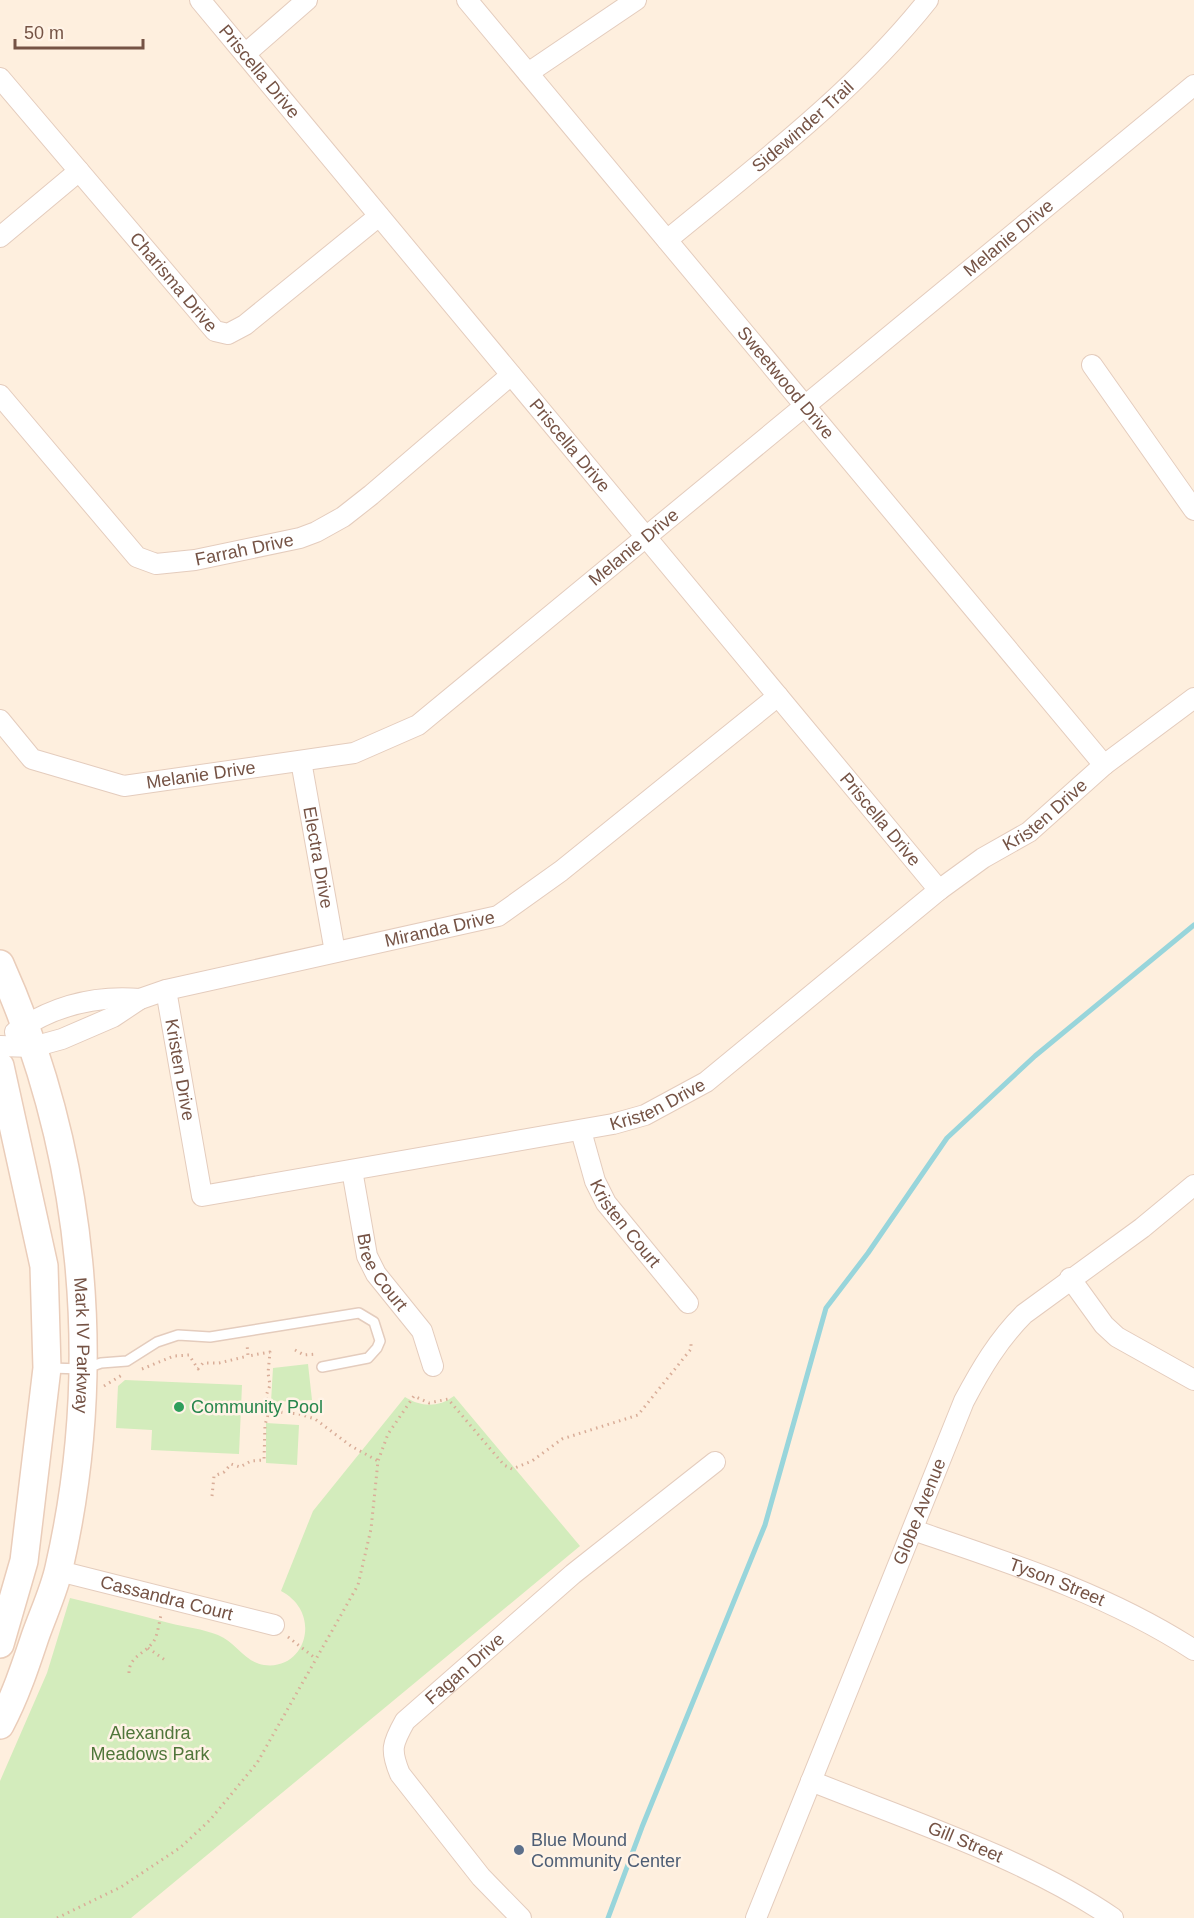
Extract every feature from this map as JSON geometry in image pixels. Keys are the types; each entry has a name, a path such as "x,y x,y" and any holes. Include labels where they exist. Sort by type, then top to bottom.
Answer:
{"main road":[{"name":"Mark IV Parkway","path":"0,964 29,1036 63,1160 82,1277 92,1375 78,1470 59,1571 4,1708"},
{"name":"Mark IV Parkway","path":"0,1066 44,1266 47,1368 24,1562 0,1644"}],"street":[{"name":"Priscella Drive","path":"200,0 939,890"},
{"path":"245,54 307,0"},
{"name":"Sweetwood Drive","path":"467,0 1104,765"},
{"path":"528,74 636,0"},
{"name":"Sidewinder Trail","path":"667,240 838,94 887,48 928,0"},
{"name":"Charisma Drive","path":"0,78 215,331 228,334 245,325 379,216"},
{"name":"Melanie Drive","path":"0,720 32,759 124,786 354,753 418,725 1193,87"},
{"path":"0,237 79,171"},
{"path":"1092,365 1194,510"},
{"name":"Farrah Drive","path":"0,395 137,557 156,564 252,549 316,532 343,517 371,495 511,375"},
{"name":"Miranda Drive","path":"0,1044 29,1036 62,1039 113,1017 140,999 166,990 498,916 561,871 778,696"},
{"name":"Kristen Drive","path":"166,990 202,1196 581,1131 645,1115 706,1082 939,890 983,858 1029,832 1104,765 1194,698"},
{"name":"Electra Drive","path":"302,761 335,952"},
{"name":"Miranda Drive","path":"29,1036 34,1019 86,1000 112,996 140,999"},
{"name":"Kristen Court","path":"581,1131 595,1181 606,1203 688,1303"},
{"name":"Bree Court","path":"352,1170 367,1256 376,1274 422,1331 433,1366"},
{"name":"Globe Avenue","path":"756,1918 964,1401 984,1364 1016,1322 1070,1278 1142,1228 1194,1185"},
{"path":"1070,1278 1104,1325 1117,1338 1194,1380"},
{"name":"Fagan Drive","path":"520,1918 481,1876 400,1774 392,1756 394,1739 405,1721 564,1581 715,1462"},
{"name":"Tyson Street","path":"914,1530 1058,1579 1162,1629 1194,1650"},
{"name":"Cassandra Court","path":"59,1571 274,1625"},
{"name":"Gill Street","path":"811,1781 962,1841 1039,1877 1113,1918"}],"lane":[{"path":"47,1368 92,1375 101,1364 127,1361 157,1342 178,1335 210,1337 358,1313 374,1322 380,1341 374,1354 368,1358 322,1367"}],"path":[{"path":"245,1331 248,1356"},
{"path":"57,1918 152,1868 181,1847 210,1820 257,1763 358,1585 371,1529 378,1461 388,1434 414,1396 429,1403 448,1399 504,1465 512,1469 532,1461 562,1439 638,1415 691,1349 691,1342"},
{"path":"295,1350 304,1355 317,1354"},
{"path":"141,1369 174,1356 189,1355 198,1369 203,1363 219,1363 270,1352 268,1373 270,1385 266,1396 269,1411 264,1460 251,1461 240,1467 231,1464 224,1472 214,1476 212,1496"},
{"path":"92,1375 100,1388 130,1372"},
{"path":"269,1411 299,1414 315,1419 351,1446 378,1461"},
{"path":"129,1673 129,1666 135,1657 148,1648 155,1638 161,1613"},
{"path":"274,1625 315,1658"},
{"path":"148,1648 165,1660"}],"green space":[{"path":"308,1364 312,1400 271,1402 273,1368"},
{"name":"Community Pool","path":"125,1380 242,1385 239,1454 151,1450 152,1430 116,1428 118,1386"},
{"name":"Alexandra Meadows Park","path":"454,1396 580,1546 131,1918 0,1918 0,1781 47,1673 70,1598 212,1633 230,1642 251,1660 264,1665 279,1664 290,1659 299,1650 304,1638 305,1626 302,1613 294,1601 281,1591 313,1511 405,1397 417,1403 430,1405 442,1403"},
{"path":"266,1423 299,1425 297,1465 266,1463"}],"waterway":[{"path":"608,1918 642,1827 765,1525 826,1308 868,1253 947,1138 1035,1056 1194,925"}],"place":[{"name":"Community Pool","path":"179,1407"},
{"name":"Blue Mound Community Center","path":"519,1850"}]}
